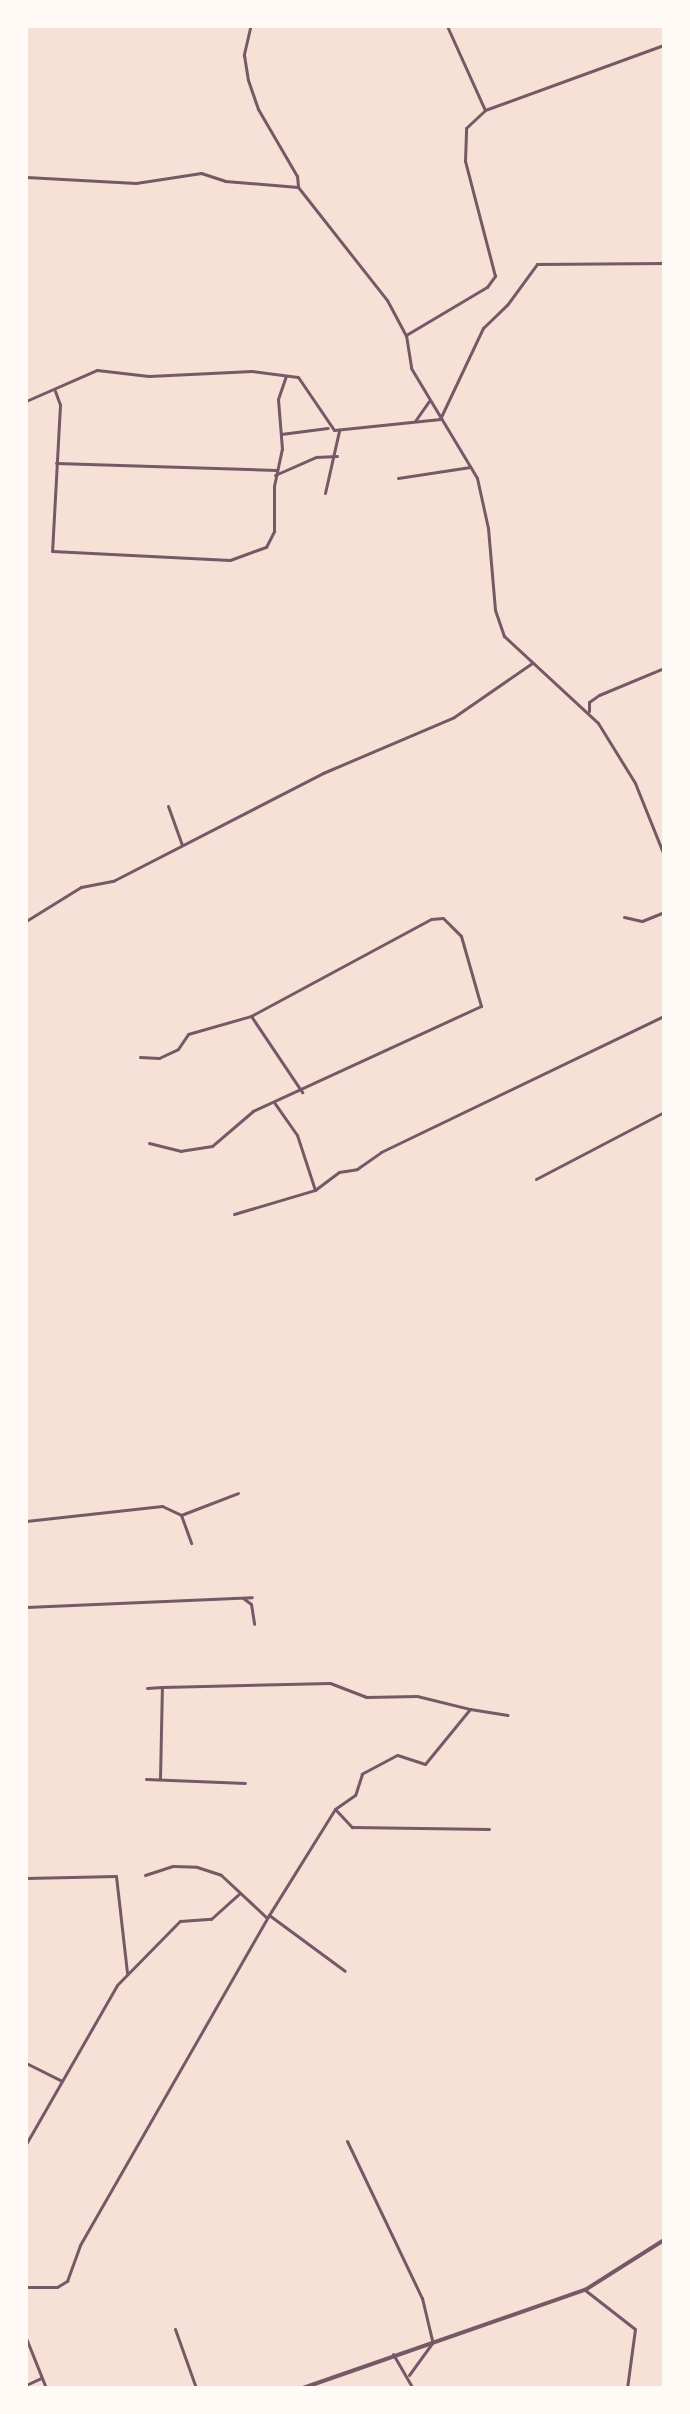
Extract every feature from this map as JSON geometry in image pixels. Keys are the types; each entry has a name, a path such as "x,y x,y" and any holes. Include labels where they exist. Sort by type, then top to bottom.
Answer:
{"street":[{"path":"447,26 485,110"},
{"path":"250,28 244,55 248,80 258,109 297,176 298,187 376,282 406,335 411,368 472,467 485,508 495,610 510,644 589,711 626,766 664,855"},
{"path":"406,335 487,287 495,276 465,161 466,128 485,110 664,45"},
{"path":"26,177 136,183 201,173 225,181 298,187"},
{"path":"440,419 483,328 507,305 537,264 664,263"},
{"path":"26,401 55,391 97,370 149,376 252,371 301,379 330,427"},
{"path":"55,391 60,405 51,546 55,553 230,560 261,550 274,531 281,434 278,399 286,376"},
{"path":"415,421 429,400"},
{"path":"281,434 330,427 339,431 440,419"},
{"path":"325,493 337,456 339,431"},
{"path":"56,463 276,472 316,457 337,456"},
{"path":"398,478 472,467"},
{"path":"26,921 81,887 113,881 323,773 454,717 532,663"},
{"path":"589,711 589,702 599,695 664,668"},
{"path":"168,806 182,845"},
{"path":"624,917 642,921 664,912"},
{"path":"140,1057 159,1058 178,1049 188,1034 251,1016 431,919 443,918 461,936 481,1006 302,1092 253,1111 212,1146 181,1151 149,1143"},
{"path":"251,1016 302,1092"},
{"path":"234,1214 315,1190 339,1172 357,1169 394,1145 664,1016"},
{"path":"275,1103 297,1135 315,1190"},
{"path":"536,1179 664,1112"},
{"path":"181,1515 238,1493"},
{"path":"26,1521 162,1506 181,1515 191,1543"},
{"path":"26,1607 252,1597"},
{"path":"243,1598 251,1604 254,1624"},
{"path":"26,1680 26,1732"},
{"path":"147,1688 330,1683 366,1697 417,1696 508,1715"},
{"path":"160,1779 162,1687"},
{"path":"26,2287 57,2287 67,2281 80,2245 268,1916 335,1809 355,1795 362,1774 397,1755 425,1764 470,1709"},
{"path":"146,1779 245,1783"},
{"path":"335,1809 352,1827 489,1829"},
{"path":"145,1875 173,1866 197,1867 221,1875 239,1894 345,1971"},
{"path":"26,1878 116,1876 128,1975"},
{"path":"26,2144 62,2081 84,2034 128,1975 180,1921 211,1919 239,1894"},
{"path":"26,2063 62,2081"},
{"path":"347,2141 422,2298 433,2340 409,2375"},
{"path":"303,2388 433,2340 468,2334 585,2290 664,2240"},
{"path":"585,2290 635,2329 627,2388"},
{"path":"175,2329 196,2388"},
{"path":"26,2338 46,2388"},
{"path":"393,2354 409,2375 413,2388"},
{"path":"26,2385 42,2378"}]}
